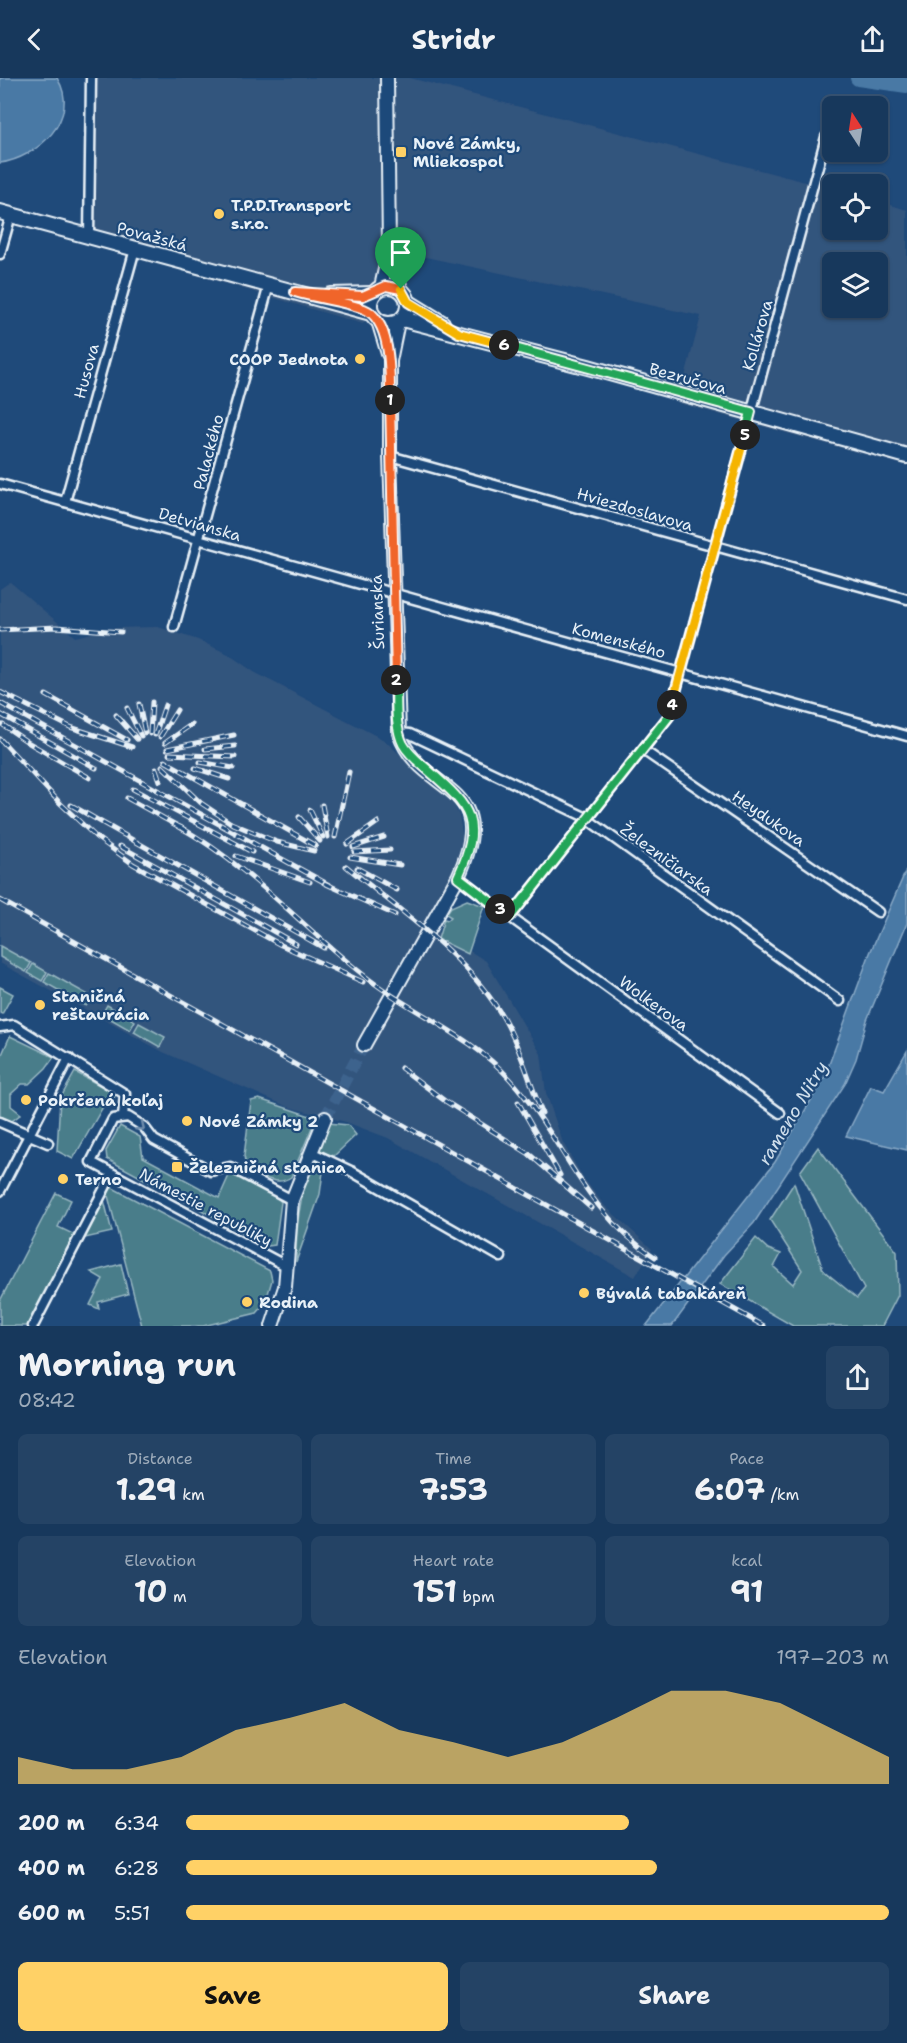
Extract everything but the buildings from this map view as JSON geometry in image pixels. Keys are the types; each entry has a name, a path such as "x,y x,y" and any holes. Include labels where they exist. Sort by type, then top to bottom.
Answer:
{"main road":[{"name":"Považská","path":"5,214 135,249 172,253 375,317"},
{"path":"375,317 370,303 377,290 391,286 401,289 408,302 407,311 400,321"},
{"name":"Považská","path":"295,292 352,296 377,290"},
{"name":"Bezručova","path":"408,302 459,333"},
{"name":"Bezručova","path":"375,317 388,324 400,321 459,333 907,456"}],"street":[{"path":"89,236 91,78"},
{"path":"387,78 390,247 401,289"},
{"name":"Kollárova","path":"510,917 669,716 822,152"},
{"path":"0,255 5,214"},
{"path":"377,290 390,247"},
{"name":"Husova","path":"65,502 135,249"},
{"name":"Palackého","path":"174,627 269,285"},
{"name":"Šurianska","path":"375,317 390,361"},
{"name":"Šurianska","path":"364,1045 458,877 471,842 471,828 466,810 455,794 410,754 399,733 393,593 390,361 400,321"},
{"name":"Hviezdoslavova","path":"390,456 907,599"},
{"name":"Detvianska","path":"0,484 393,593"},
{"name":"Komenského","path":"393,593 907,736"},
{"name":"Železničiarska","path":"399,733 410,734 588,820 840,1001"},
{"name":"Heydukova","path":"643,750 878,912"},
{"path":"458,877 510,917"},
{"name":"Wolkerova","path":"510,917 780,1113"},
{"path":"0,1027 14,1025 126,1094 123,1117 144,1127 154,1140 211,1171 230,1167 292,1200"},
{"path":"0,1191 69,1058"},
{"name":"Námestie republiky","path":"123,1117 113,1119 91,1161 286,1266"},
{"path":"272,1326 285,1287 292,1200 325,1118"},
{"path":"0,1122 48,1143"},
{"path":"311,1152 353,1170 501,1257"},
{"path":"33,1326 112,1174"}],"shaded area":[{"path":"0,78 57,78 63,93 64,107 60,121 52,134 41,144 14,160 0,163"},
{"path":"97,78 410,78 822,186 822,240 888,240 888,204 907,210 907,466 678,403 701,316 402,252 363,324 101,247 93,232"},
{"path":"10,582 75,637 113,628 158,627 198,640 228,654 254,672 384,740 453,803 459,815 464,843 454,873 427,925 486,961 541,1054 546,1093 563,1143 584,1179 605,1206 652,1249 635,1277 388,1138 346,1122 288,1107 163,1052 0,963 0,589"},
{"path":"907,868 907,923 867,1020 856,1059 845,1084 754,1223 724,1255 672,1326 646,1326 775,1162 824,1078 870,953"},
{"path":"907,1051 907,1150 846,1136 871,1086 884,1091"}],"green space":[{"path":"467,900 484,906 468,954 438,939 444,919 448,920 451,917 446,914 451,907"},
{"path":"0,946 31,963 26,972 0,957"},
{"path":"33,964 47,972 42,981 28,973"},
{"path":"49,973 92,997 86,1006 44,982"},
{"path":"0,987 13,994 2,1014 0,1013"},
{"path":"107,1005 135,1021 130,1030 102,1014"},
{"path":"139,1023 165,1037 160,1047 134,1032"},
{"path":"10,1036 54,1057 29,1084 22,1084 11,1094 11,1106 21,1114 8,1124 0,1120 0,1059"},
{"path":"75,1072 116,1094 109,1107 104,1105 73,1159 57,1151 60,1099"},
{"path":"259,1099 316,1118 291,1177 285,1180 268,1179 246,1166 244,1156 251,1101"},
{"path":"328,1123 348,1125 356,1135 334,1156 322,1152 318,1146"},
{"path":"120,1126 140,1137 143,1157 219,1198 231,1171 274,1193 281,1202 275,1245 268,1246 107,1159 106,1151"},
{"path":"818,1147 897,1252 898,1295 882,1326 793,1326 720,1284 756,1238 768,1249 781,1254 774,1267 793,1284 802,1270 770,1220 794,1183 823,1270 857,1298 864,1289 800,1172"},
{"path":"316,1161 324,1164 320,1194 296,1262 301,1200 312,1164"},
{"path":"109,1186 270,1271 272,1280 265,1304 257,1313 203,1326 142,1326 107,1192"},
{"path":"56,1193 71,1200 58,1227 75,1235 29,1326 0,1326 0,1301"},
{"path":"104,1200 112,1232 81,1239 102,1201"},
{"path":"121,1264 128,1294 98,1302 99,1309 90,1305 103,1279 91,1272"}],"waterway":[{"name":"rameno Nitry","path":"858,78 907,85"}],"tunnel":[{"path":"325,1118 364,1045"}],"railway":[{"path":"0,630 56,627 121,632"},
{"path":"0,692 70,727 132,747"},
{"path":"46,695 127,740"},
{"path":"150,734 152,702"},
{"path":"0,703 331,886"},
{"path":"139,704 145,733"},
{"path":"155,735 165,705"},
{"path":"127,708 141,736"},
{"path":"160,737 177,710"},
{"path":"0,714 96,768"},
{"path":"116,715 137,739"},
{"path":"165,743 192,724"},
{"path":"3,725 29,743 90,778"},
{"path":"167,749 234,735"},
{"path":"0,739 61,804 96,837 133,864 281,945 363,982"},
{"path":"205,749 235,746"},
{"path":"169,754 235,757"},
{"path":"165,761 316,846"},
{"path":"200,762 233,768"},
{"path":"162,766 201,803 231,823"},
{"path":"195,768 229,779"},
{"path":"156,769 160,781"},
{"path":"335,837 349,772"},
{"path":"133,789 252,852"},
{"path":"127,798 185,830"},
{"path":"71,805 324,948"},
{"path":"322,805 328,837"},
{"path":"310,810 323,837"},
{"path":"299,817 320,841"},
{"path":"347,844 378,822"},
{"path":"231,823 277,842 314,851"},
{"path":"180,827 232,862 370,980 478,1050 494,1064 529,1102 575,1173 609,1218 630,1239 655,1257"},
{"path":"353,847 384,837"},
{"path":"120,846 296,944"},
{"path":"354,852 390,850"},
{"path":"236,856 310,882"},
{"path":"350,857 400,865"},
{"path":"346,866 453,955 489,996 515,1042 542,1113"},
{"path":"357,868 397,890"},
{"path":"324,883 395,915"},
{"path":"0,900 764,1326"},
{"path":"401,1068 445,1101 529,1154 591,1208"},
{"path":"518,1102 560,1175"}],"place":[{"name":"Nové Zámky, Mliekospol","path":"401,152"},
{"name":"T.P.D.Transport s.r.o.","path":"219,214"},
{"name":"COOP Jednota","path":"360,359"},
{"name":"Staničná reštaurácia","path":"40,1005"},
{"name":"Pokrčená koľaj","path":"26,1100"},
{"name":"Nové Zámky 2","path":"187,1121"},
{"name":"Železničná stanica","path":"177,1167"},
{"name":"Terno","path":"63,1179"},
{"name":"Bývalá tabakáreň","path":"584,1293"},
{"name":"Rodina","path":"247,1302"}],"route":[{"path":"386,286 401,289 408,302 459,333 751,412 669,716 510,917 458,877 468,854 472,835 466,810 455,794 410,754 402,743 399,733 393,593 390,361 382,330 378,321 364,309 295,292 363,296 373,294 386,286"}]}
